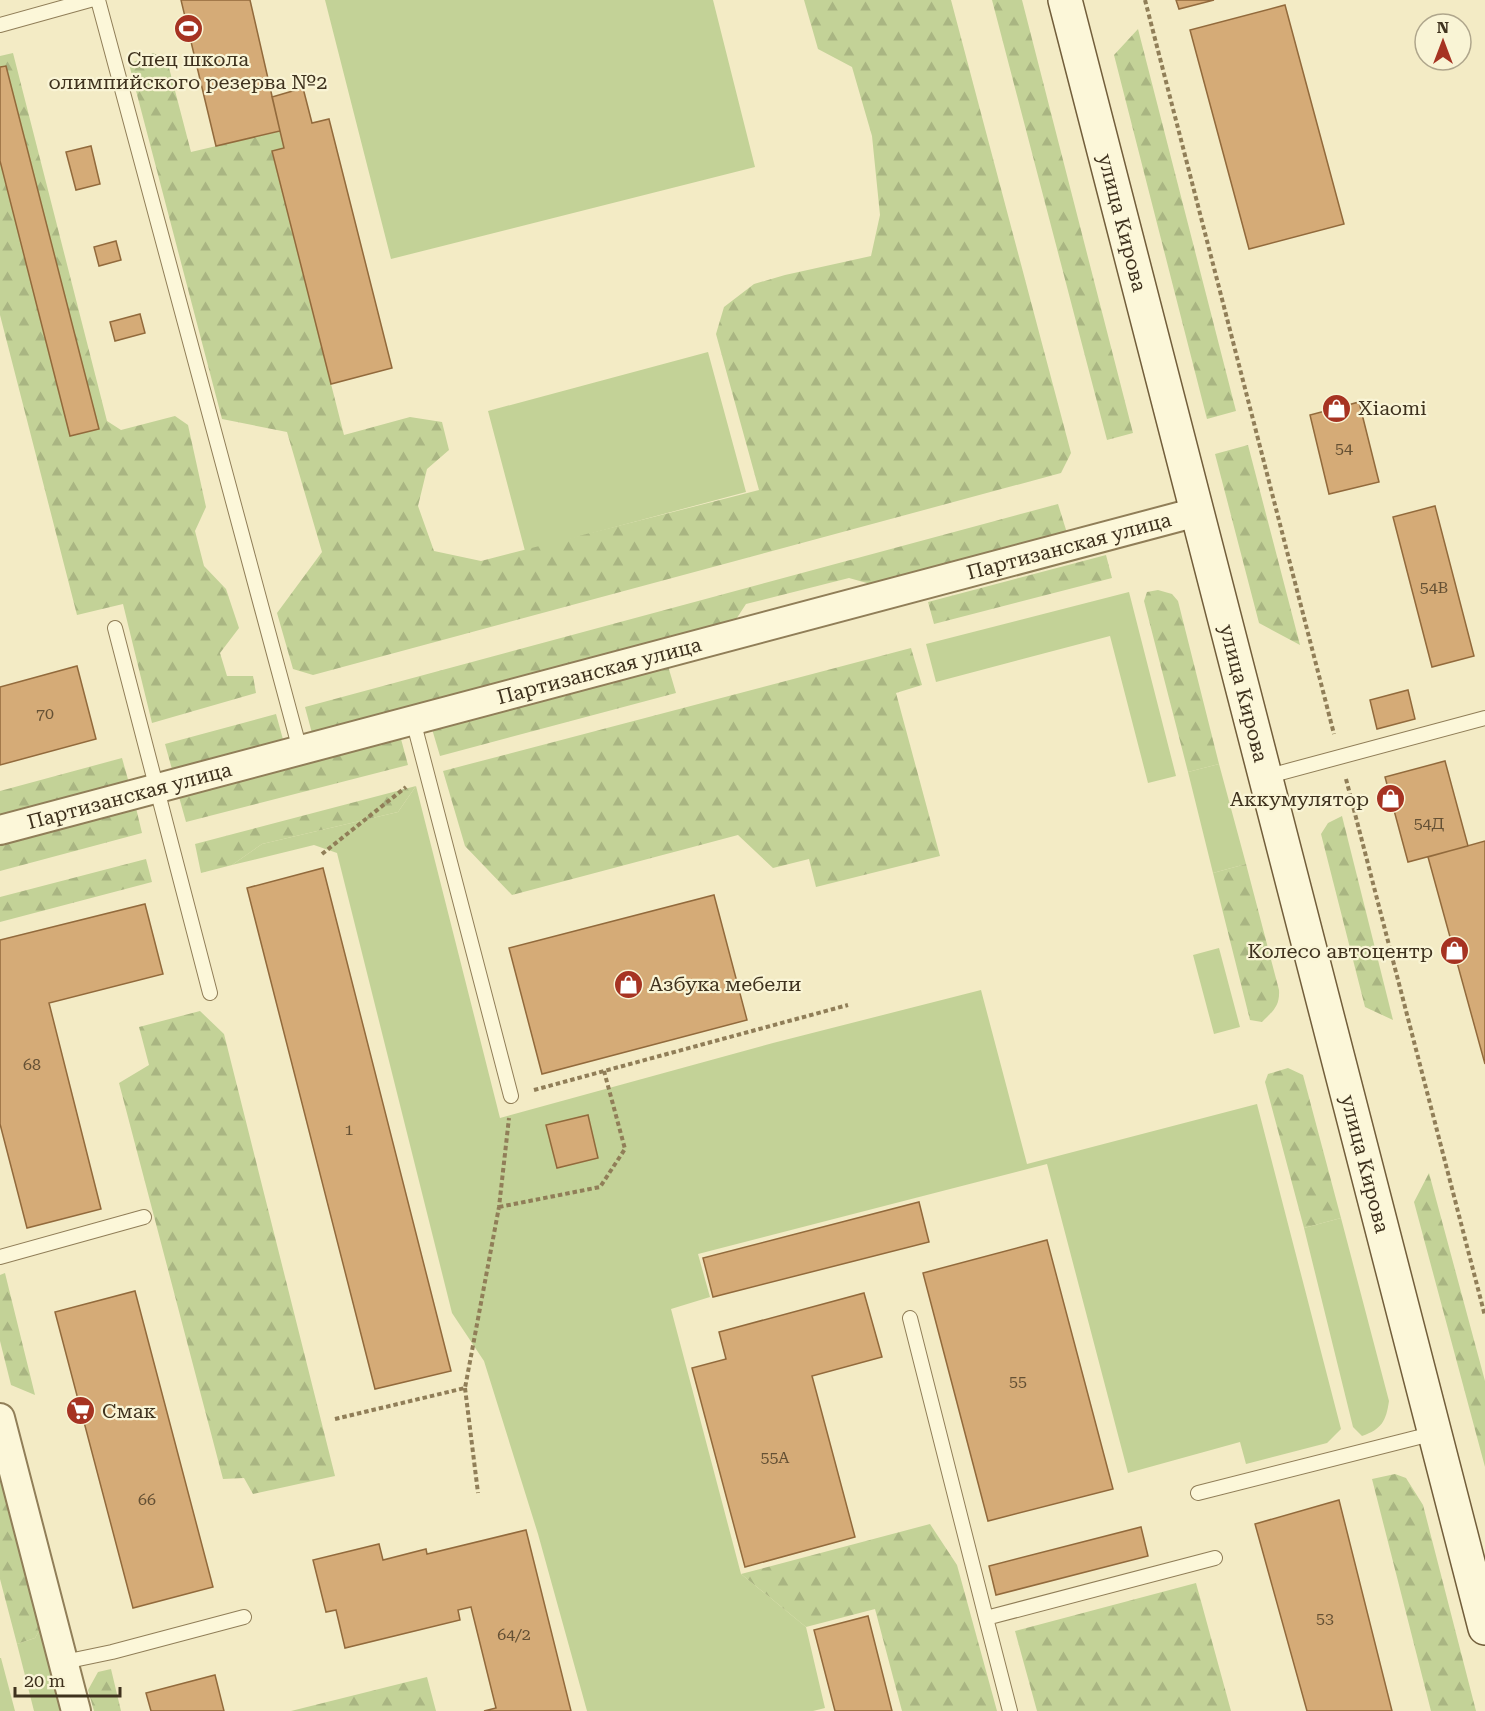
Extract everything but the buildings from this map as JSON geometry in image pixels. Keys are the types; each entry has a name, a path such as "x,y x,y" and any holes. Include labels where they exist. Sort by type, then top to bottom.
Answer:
{"main road":[{"name":"улица Кирова","path":"1065,0 1485,1628"}],"street":[{"name":"Партизанская улица","path":"0,830 1197,512"},
{"path":"0,1418 76,1711"}],"lane":[{"path":"0,25 90,0"},
{"path":"98,0 300,750"},
{"path":"115,628 210,993"},
{"path":"1265,777 1485,718"},
{"path":"413,720 511,1096"},
{"path":"0,1257 144,1217"},
{"path":"910,1318 1010,1711"},
{"path":"1198,1493 1435,1433"},
{"path":"986,1618 1215,1558"},
{"path":"64,1662 112,1652 244,1617"}],"path":[{"path":"1145,0 1485,1316"},
{"path":"322,854 426,771"},
{"path":"478,1493 465,1388 499,1207 511,1096 848,1005"},
{"path":"499,1207 600,1187 625,1149 604,1071"},
{"path":"335,1419 465,1388"}],"green space":[{"path":"325,0 713,0 755,167 391,259"},
{"path":"804,0 951,0 1071,453 1061,473 313,675 293,669 277,613 322,552 287,432 222,419 129,64 153,53 167,60 191,152 280,131 284,148 272,152 344,435 410,417 442,422 449,450 427,469 418,506 434,551 481,561 759,490 716,334 724,307 754,284 871,256 880,215 872,136 852,67 818,49"},
{"path":"992,0 1022,0 1133,433 1107,440"},
{"path":"1138,29 1236,411 1207,419 1114,55"},
{"path":"13,53 107,421 121,430 175,416 188,425 206,507 195,531 204,566 226,589 239,628 220,653 227,676 253,676 256,693 152,723 123,604 77,615 0,315 0,56"},
{"path":"708,352 746,492 525,551 488,411"},
{"path":"1248,445 1300,645 1259,623 1215,454"},
{"path":"1058,504 1067,533 874,585 849,578 746,604 733,624 313,737 305,707"},
{"path":"1106,555 1112,578 934,624 928,602"},
{"path":"1158,590 1172,594 1178,601 1219,764 1188,772 1144,601 1147,592"},
{"path":"1129,592 1176,776 1148,783 1110,636 936,682 926,644"},
{"path":"911,648 922,685 896,693 940,856 816,887 809,859 773,868 738,835 512,895 465,846 443,771"},
{"path":"668,666 676,693 440,756 432,729"},
{"path":"276,714 284,743 173,773 165,744"},
{"path":"401,739 408,765 186,822 179,797"},
{"path":"122,758 129,783 0,818 0,791"},
{"path":"1219,764 1246,864 1213,873 1188,772"},
{"path":"416,786 500,1118 773,1043 981,990 1027,1164 1257,1104 1341,1429 1327,1443 1246,1464 1240,1442 1128,1473 1047,1164 698,1254 710,1297 671,1309 741,1574 806,1627 825,1708 813,1711 587,1711 538,1534 484,1361 452,1313 337,853 314,845 232,865 262,844 398,812"},
{"path":"416,786 398,812 262,844 232,865 201,873 195,844"},
{"path":"136,808 142,833 0,871 0,845"},
{"path":"1342,816 1393,1020 1365,1007 1321,834 1328,823"},
{"path":"146,859 152,882 0,922 0,897"},
{"path":"1246,864 1279,990 1277,1004 1262,1022 1250,1020 1213,873"},
{"path":"1219,948 1240,1027 1214,1034 1193,955"},
{"path":"200,1011 224,1034 335,1476 253,1494 244,1478 223,1479 119,1083 149,1065 139,1027"},
{"path":"1288,1068 1303,1075 1341,1218 1304,1228 1265,1082 1268,1074"},
{"path":"1429,1173 1485,1381 1485,1467 1414,1202"},
{"path":"1341,1218 1389,1401 1386,1414 1379,1427 1362,1436 1353,1427 1304,1228"},
{"path":"5,1273 35,1395 11,1385 0,1341 0,1275"},
{"path":"0,1453 43,1624 35,1638 17,1644 0,1579"},
{"path":"1395,1474 1406,1478 1423,1505 1476,1711 1431,1711 1372,1479"},
{"path":"930,1524 957,1565 997,1711 902,1711 875,1609 806,1627 741,1574"},
{"path":"1196,1583 1231,1711 1037,1711 1015,1631"},
{"path":"43,1624 62,1700 59,1711 34,1711 17,1644 35,1638"},
{"path":"1,1658 15,1711 0,1711"},
{"path":"111,1669 121,1711 94,1711 88,1690 98,1672"},
{"path":"427,1677 436,1711 291,1711"}],"place":[{"name":"Спец школа олимпийского резерва №2","path":"188,28"},
{"name":"Xiaomi","path":"1337,408"},
{"name":"Аккумулятор","path":"1390,799"},
{"name":"Колесо автоцентр","path":"1454,951"},
{"name":"Азбука мебели","path":"628,984"},
{"name":"Смак","path":"81,1411"}]}
